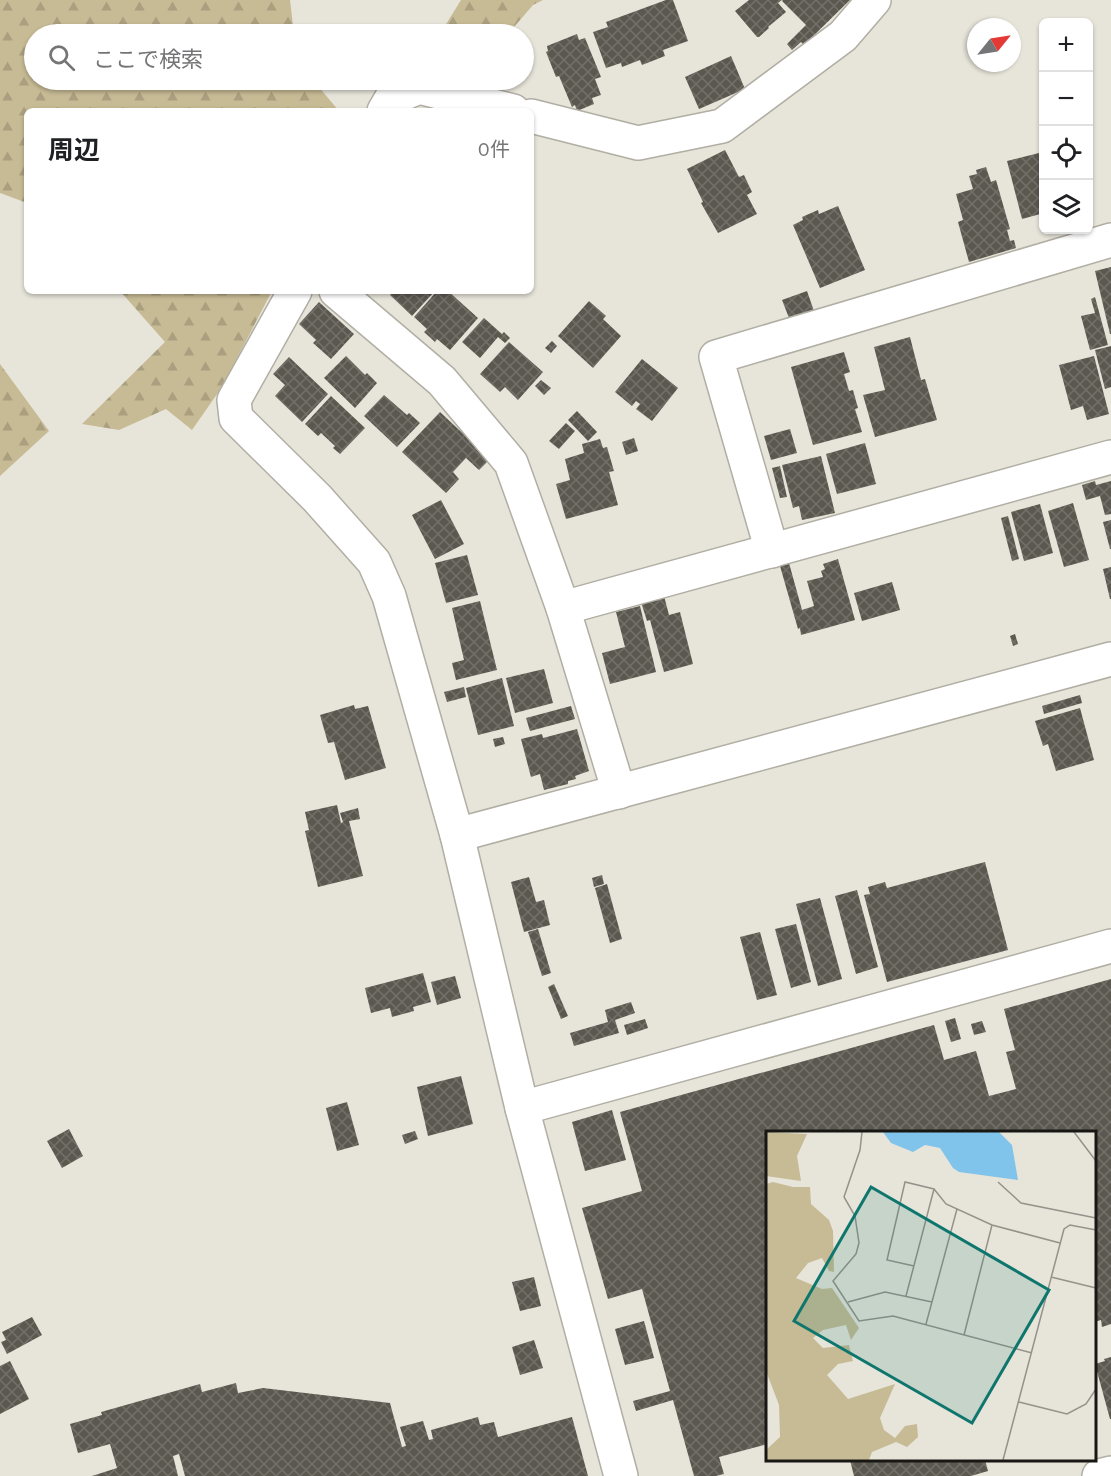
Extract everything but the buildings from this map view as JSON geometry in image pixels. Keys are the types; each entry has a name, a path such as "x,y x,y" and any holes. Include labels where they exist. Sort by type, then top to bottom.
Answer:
{"street":[{"path":"534,117 638,143 722,126 843,36 874,0"},
{"path":"386,108 391,99 413,90"},
{"path":"432,90 501,108"},
{"path":"772,551 716,357 1111,240"},
{"path":"293,294 234,400 236,418 317,498 374,562 389,596 457,835 522,1108 621,1476"},
{"path":"340,294 442,381 511,463 562,608 619,792"},
{"path":"562,608 1111,457"},
{"path":"457,835 1111,659"},
{"path":"522,1108 1111,946"},
{"path":"1099,1476 1111,1473"}],"green space":[{"path":"0,0 290,0 293,24 24,24 24,90 321,90 336,108 24,108 24,202 0,193"},
{"path":"461,0 543,0 533,5 517,24 446,24"},
{"path":"123,294 270,294 222,387 192,430 166,409 119,430 82,424 165,342"},
{"path":"0,364 49,431 0,476"}]}
